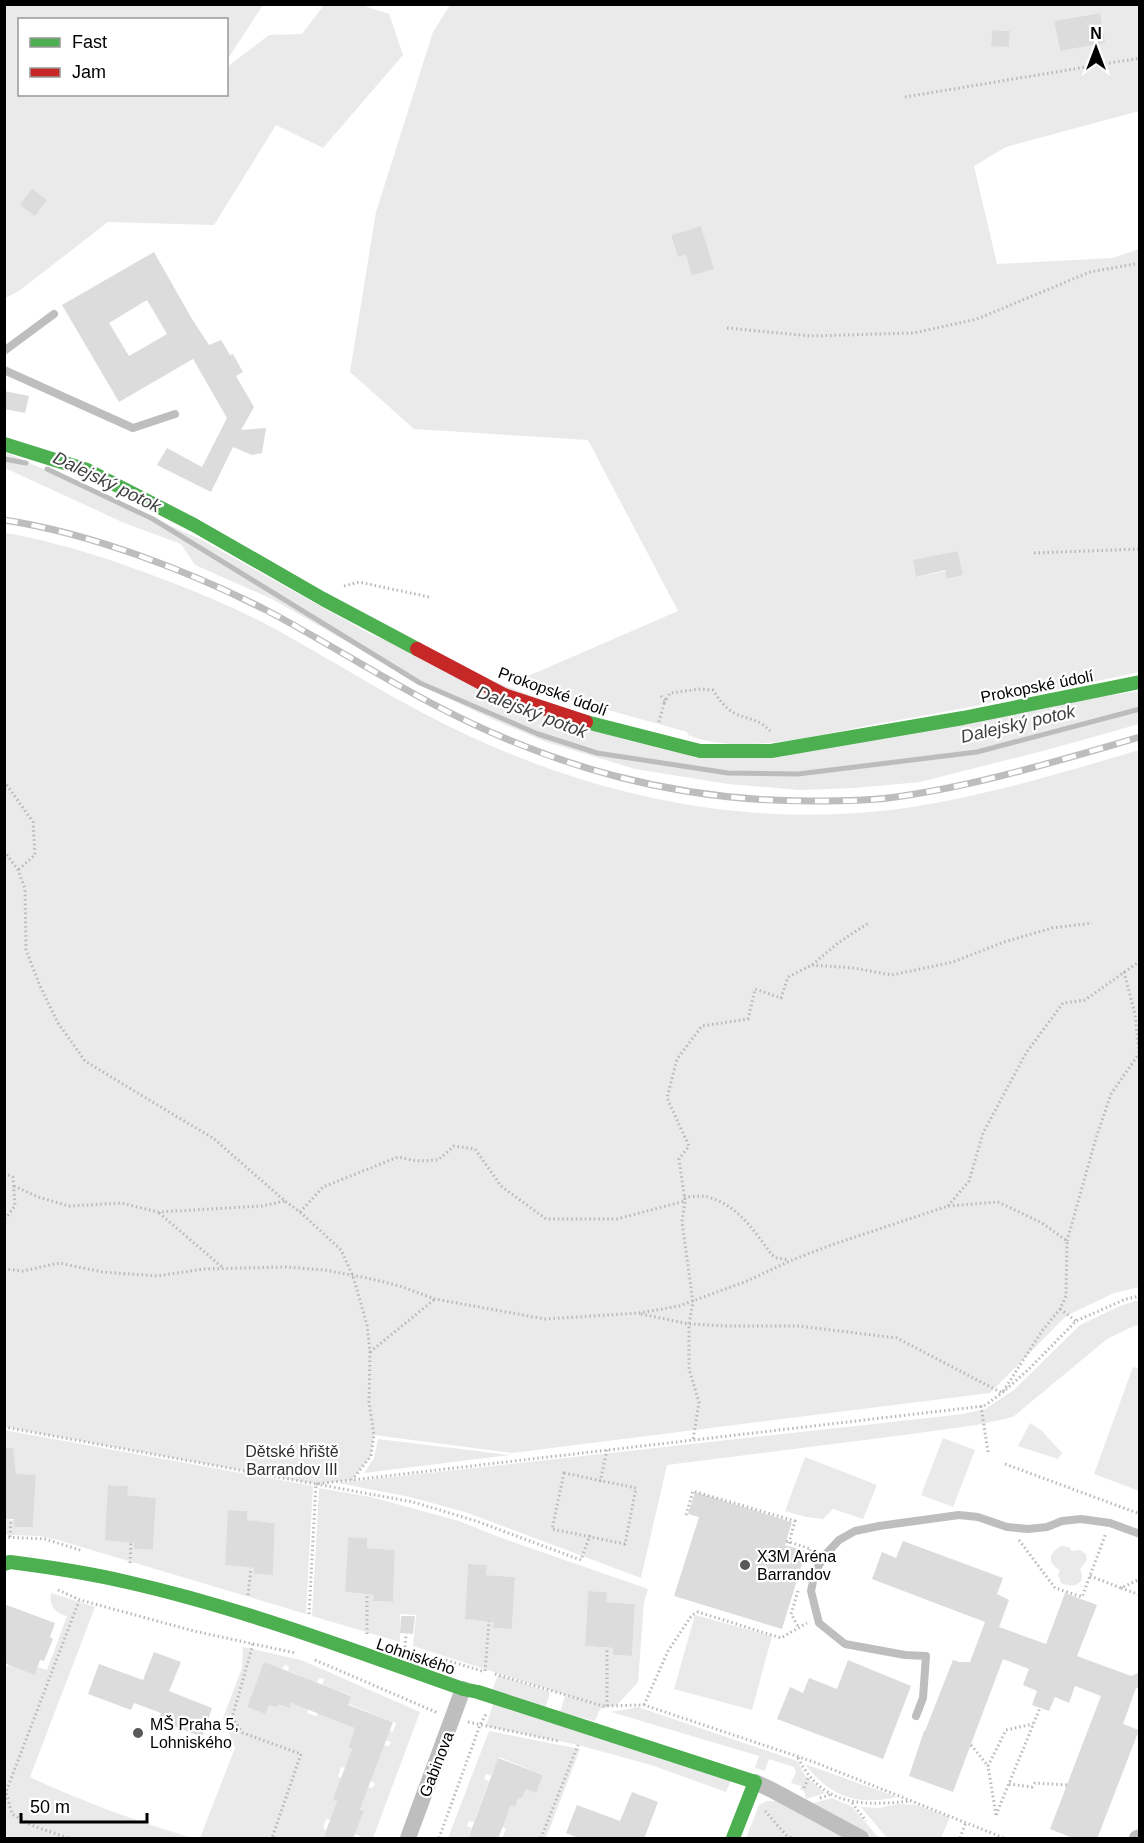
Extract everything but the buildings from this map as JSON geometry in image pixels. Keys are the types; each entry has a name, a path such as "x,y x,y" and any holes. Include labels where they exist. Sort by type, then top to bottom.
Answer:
{"street":[{"name":"Prokopské údolí","path":"4,444 87,470 194,525 323,599 504,695 603,728 700,751 771,751 963,718 1140,682"},
{"name":"Lohniského","path":"4,1564 10,1562 46,1566 151,1587 309,1636 463,1689 755,1782"},
{"name":"Gabinova","path":"408,1839 463,1689"},
{"path":"733,1839 755,1782 861,1839"}],"lane":[{"path":"4,351 54,314"},
{"path":"4,370 133,428 175,414"},
{"path":"916,1716 923,1698 926,1656 895,1654 844,1644 819,1623 811,1591 815,1572 826,1554 839,1540 855,1531 879,1526 959,1515 978,1517 1007,1527 1028,1529 1081,1519 1110,1523 1140,1534"}],"path":[{"path":"904,97 1140,58"},
{"path":"727,328 811,336 914,333 977,320 1090,272 1140,263"},
{"path":"1034,553 1140,549"},
{"path":"323,599 334,588 359,582 429,597"},
{"path":"659,694 664,701 670,693 700,689 713,690 721,703 735,713 763,722 786,748"},
{"path":"4,781 33,822 35,855 18,870"},
{"path":"4,851 18,870 25,889 26,950 58,1023 85,1061 213,1138 300,1212 340,1250 353,1276 367,1325 370,1352 369,1402 374,1435 370,1456 352,1480"},
{"path":"693,1440 699,1402 689,1369 689,1324 693,1302 682,1222 685,1199 679,1159 689,1146 667,1098 677,1059 702,1026 748,1019 755,988 781,998 788,977 812,965 838,943 870,922"},
{"path":"812,965 854,968 892,975 953,962 1004,942 1052,928 1092,923"},
{"path":"948,1206 969,1181 983,1133 1026,1053 1063,1004 1085,1000 1140,961"},
{"path":"1002,1393 1042,1330 1060,1310 1066,1296 1067,1241 1096,1138 1111,1094 1139,1052 1134,1008 1124,972"},
{"path":"300,1212 323,1186 398,1157 416,1161 438,1160 454,1146 475,1149 501,1186 546,1219 617,1219 685,1199 706,1197 724,1203 742,1216 772,1255 792,1260"},
{"path":"4,1173 14,1177 15,1206 4,1220"},
{"path":"14,1186 38,1197 69,1206 121,1203 158,1212 262,1206 285,1201"},
{"path":"4,1269 23,1271 59,1263 103,1272 157,1275 204,1269 286,1267 324,1270 400,1286 435,1299 545,1319 639,1313 693,1302 834,1244 948,1206 998,1202 1042,1223 1067,1241"},
{"path":"158,1212 224,1269"},
{"path":"316,1484 981,1406 1002,1393 1030,1368 1076,1321 1126,1299 1140,1296"},
{"path":"370,1352 435,1299"},
{"path":"1060,1310 1076,1321"},
{"path":"639,1313 689,1324 799,1326 897,1338 1002,1393"},
{"path":"981,1406 988,1452"},
{"path":"4,1427 413,1502 476,1521 581,1560 589,1536"},
{"path":"600,1481 607,1450"},
{"path":"1005,1464 1140,1514"},
{"path":"564,1473 600,1481 636,1488 625,1544 552,1529 564,1473"},
{"path":"309,1618 316,1484"},
{"path":"686,1515 693,1491 795,1521 788,1546"},
{"path":"10,1537 11,1520"},
{"path":"1014,1528 1020,1544 1055,1588 1082,1597 1105,1536"},
{"path":"129,1564 131,1542"},
{"path":"247,1600 251,1568"},
{"path":"1090,1576 1140,1595"},
{"path":"1121,1588 1140,1579"},
{"path":"53,1588 80,1600 194,1631 303,1655"},
{"path":"367,1594 367,1636"},
{"path":"68,1839 31,1825 12,1814 6,1792 80,1600"},
{"path":"817,1617 781,1638 698,1612 692,1615 668,1651 642,1705 797,1756 1004,1839"},
{"path":"485,1671 489,1622"},
{"path":"405,1647 406,1634"},
{"path":"253,1644 231,1718 243,1733 302,1754 272,1839"},
{"path":"607,1648 607,1706"},
{"path":"314,1660 453,1719 566,1743"},
{"path":"970,1745 988,1766 996,1815 1040,1708"},
{"path":"988,1766 1006,1730 1034,1724"},
{"path":"439,1839 480,1725"},
{"path":"541,1839 578,1745 588,1748"},
{"path":"797,1756 806,1772 832,1794 850,1801 875,1804 914,1801"},
{"path":"1009,1784 1032,1787 1035,1784 1068,1785"},
{"path":"747,1799 759,1805 787,1836 793,1839"},
{"path":"960,1839 966,1822"}],"green space":[{"path":"5,5 263,5 228,58 228,18 18,18 18,96 228,96 228,66 269,35 302,34 324,5 362,5 389,14 403,55 323,148 276,125 214,225 108,222 19,291 5,298"},
{"path":"450,5 1139,5 1139,111 1006,147 974,166 997,264 1113,258 1139,249 1139,672 806,738 756,744 709,741 688,735 687,732 512,683 678,611 588,440 414,429 350,372 376,212 433,32","holes":["1099,13 1104,43 1060,51 1054,21","992,30 1010,31 1009,46 991,46","701,226 714,269 693,276 686,255 678,257 671,235","958,551 963,575 948,579 945,571 917,577 913,561"]},
{"path":"5,452 200,539 372,635 696,758 1139,691 1139,724 920,782 854,788 799,790 728,784 635,769 546,742 435,692 272,599 195,565 181,544 122,522 5,468"},
{"name":"Dětské hřiště Barrandov III","path":"5,533 42,540 104,558 183,587 260,621 402,702 480,741 538,765 598,784 660,799 722,810 785,814 849,814 912,807 970,796 1055,775 1139,750 1139,1287 1114,1293 1066,1316 990,1393 512,1453 374,1435 371,1456 352,1480 316,1484 5,1427"},
{"path":"1139,1300 1139,1325 1107,1339 1013,1417 977,1425 667,1465 641,1578 468,1513 410,1497 338,1483 963,1414 985,1409 1014,1390 1080,1325 1120,1306"},
{"path":"1133,1367 1139,1369 1139,1491 1094,1474"},
{"path":"1030,1423 1041,1430 1062,1453 1058,1459 1018,1446"},
{"path":"4,1430 313,1486 306,1614 58,1540 40,1536 5,1535 5,1519 14,1520 14,1527 33,1527 36,1476 7,1473","holes":["108,1485 127,1486 127,1495 156,1498 153,1550 134,1549 134,1543","229,1510 247,1511 247,1520 275,1523 273,1575 254,1574 254,1568 225,1565"]},
{"path":"943,1438 975,1450 953,1507 921,1495"},
{"path":"378,1439 511,1455 364,1473 374,1458"},
{"path":"805,1457 877,1485 863,1519 833,1509 823,1519 785,1511"},
{"path":"319,1488 371,1497 459,1521 648,1589 644,1602 638,1682 617,1705 600,1709 595,1721 560,1712 565,1696 604,1705 575,1698 413,1646 416,1615 400,1614 400,1642 312,1616","holes":["348,1537 367,1538 367,1548 395,1550 393,1602 374,1601 374,1595 345,1592","468,1564 487,1565 486,1575 515,1577 512,1629 494,1628 494,1621 465,1619","588,1591 606,1592 606,1602 635,1604 632,1656 613,1655 613,1648 585,1646"]},
{"path":"1062,1546 1069,1547 1072,1551 1080,1550 1086,1554 1087,1560 1080,1569 1082,1578 1078,1584 1061,1583 1058,1575 1060,1570 1051,1561 1054,1551"},
{"path":"51,1593 95,1607 30,1777 110,1811 192,1838 5,1838 4,1667 10,1665 35,1674 38,1667 47,1670 67,1616 54,1608"},
{"path":"695,1615 772,1636 752,1710 674,1689"},
{"path":"243,1647 301,1660 420,1712 373,1838 359,1838 360,1836 355,1834 364,1811 360,1808 368,1787 373,1788 375,1783 370,1781 384,1745 389,1746 391,1742 386,1740 389,1730 393,1732 396,1723 348,1704 351,1695 322,1685 324,1679 319,1678 317,1683 288,1671 289,1666 285,1665 282,1669 264,1663 247,1707 265,1714 269,1703 278,1707 279,1703 290,1707 292,1703 308,1709 307,1713 316,1716 318,1713 356,1727 348,1747 352,1749 345,1768 341,1767 338,1776 341,1778 337,1801 330,1820 326,1819 323,1838 200,1838 235,1748 223,1718 242,1668"},
{"path":"498,1675 550,1692 544,1713 733,1776 726,1792 651,1765 578,1745 486,1726 495,1698 490,1696"},
{"path":"638,1707 797,1761 806,1777 825,1793 806,1799 804,1791 800,1789 801,1786 791,1783 796,1772 794,1767 769,1759 765,1771 755,1768 759,1756 611,1712"},
{"path":"489,1731 580,1749 546,1838 502,1838 506,1829 502,1827 511,1805 515,1806 518,1796 526,1789 536,1792 543,1775 499,1757 491,1776 486,1774 484,1779 489,1781 474,1822 469,1821 467,1826 472,1828 468,1838 448,1838"},
{"path":"805,1764 897,1797 869,1800 845,1796 824,1784"},
{"path":"832,1798 851,1806 879,1838 866,1838 806,1805"},
{"path":"767,1801 776,1801 848,1838 746,1838 759,1805"},
{"path":"898,1804 917,1805 950,1817 941,1838 887,1838 861,1807 879,1808"}],"waterway":[{"name":"Dalejský potok","path":"4,459 26,463"},
{"name":"Dalejský potok","path":"47,469 153,519 420,683 538,734 597,753 728,773 798,774 977,752 1140,709"}],"railway":[{"path":"4,520 37,526 104,544 205,581 266,610 408,691 475,725 568,762 664,787 764,800 879,799 983,780 1140,737"}],"traffic: fast":[{"path":"4,444 87,470 194,525 323,599 417,649"},
{"path":"586,722 700,751 771,751 963,718 1140,682"},
{"path":"4,1564 10,1562 98,1576 212,1604 463,1689 755,1782 733,1838"}],"traffic: jam":[{"path":"417,649 504,695 586,722"}],"place":[{"name":"X3M Aréna Barrandov","path":"745,1565"},
{"name":"MŠ Praha 5, Lohniského","path":"138,1733"}]}
